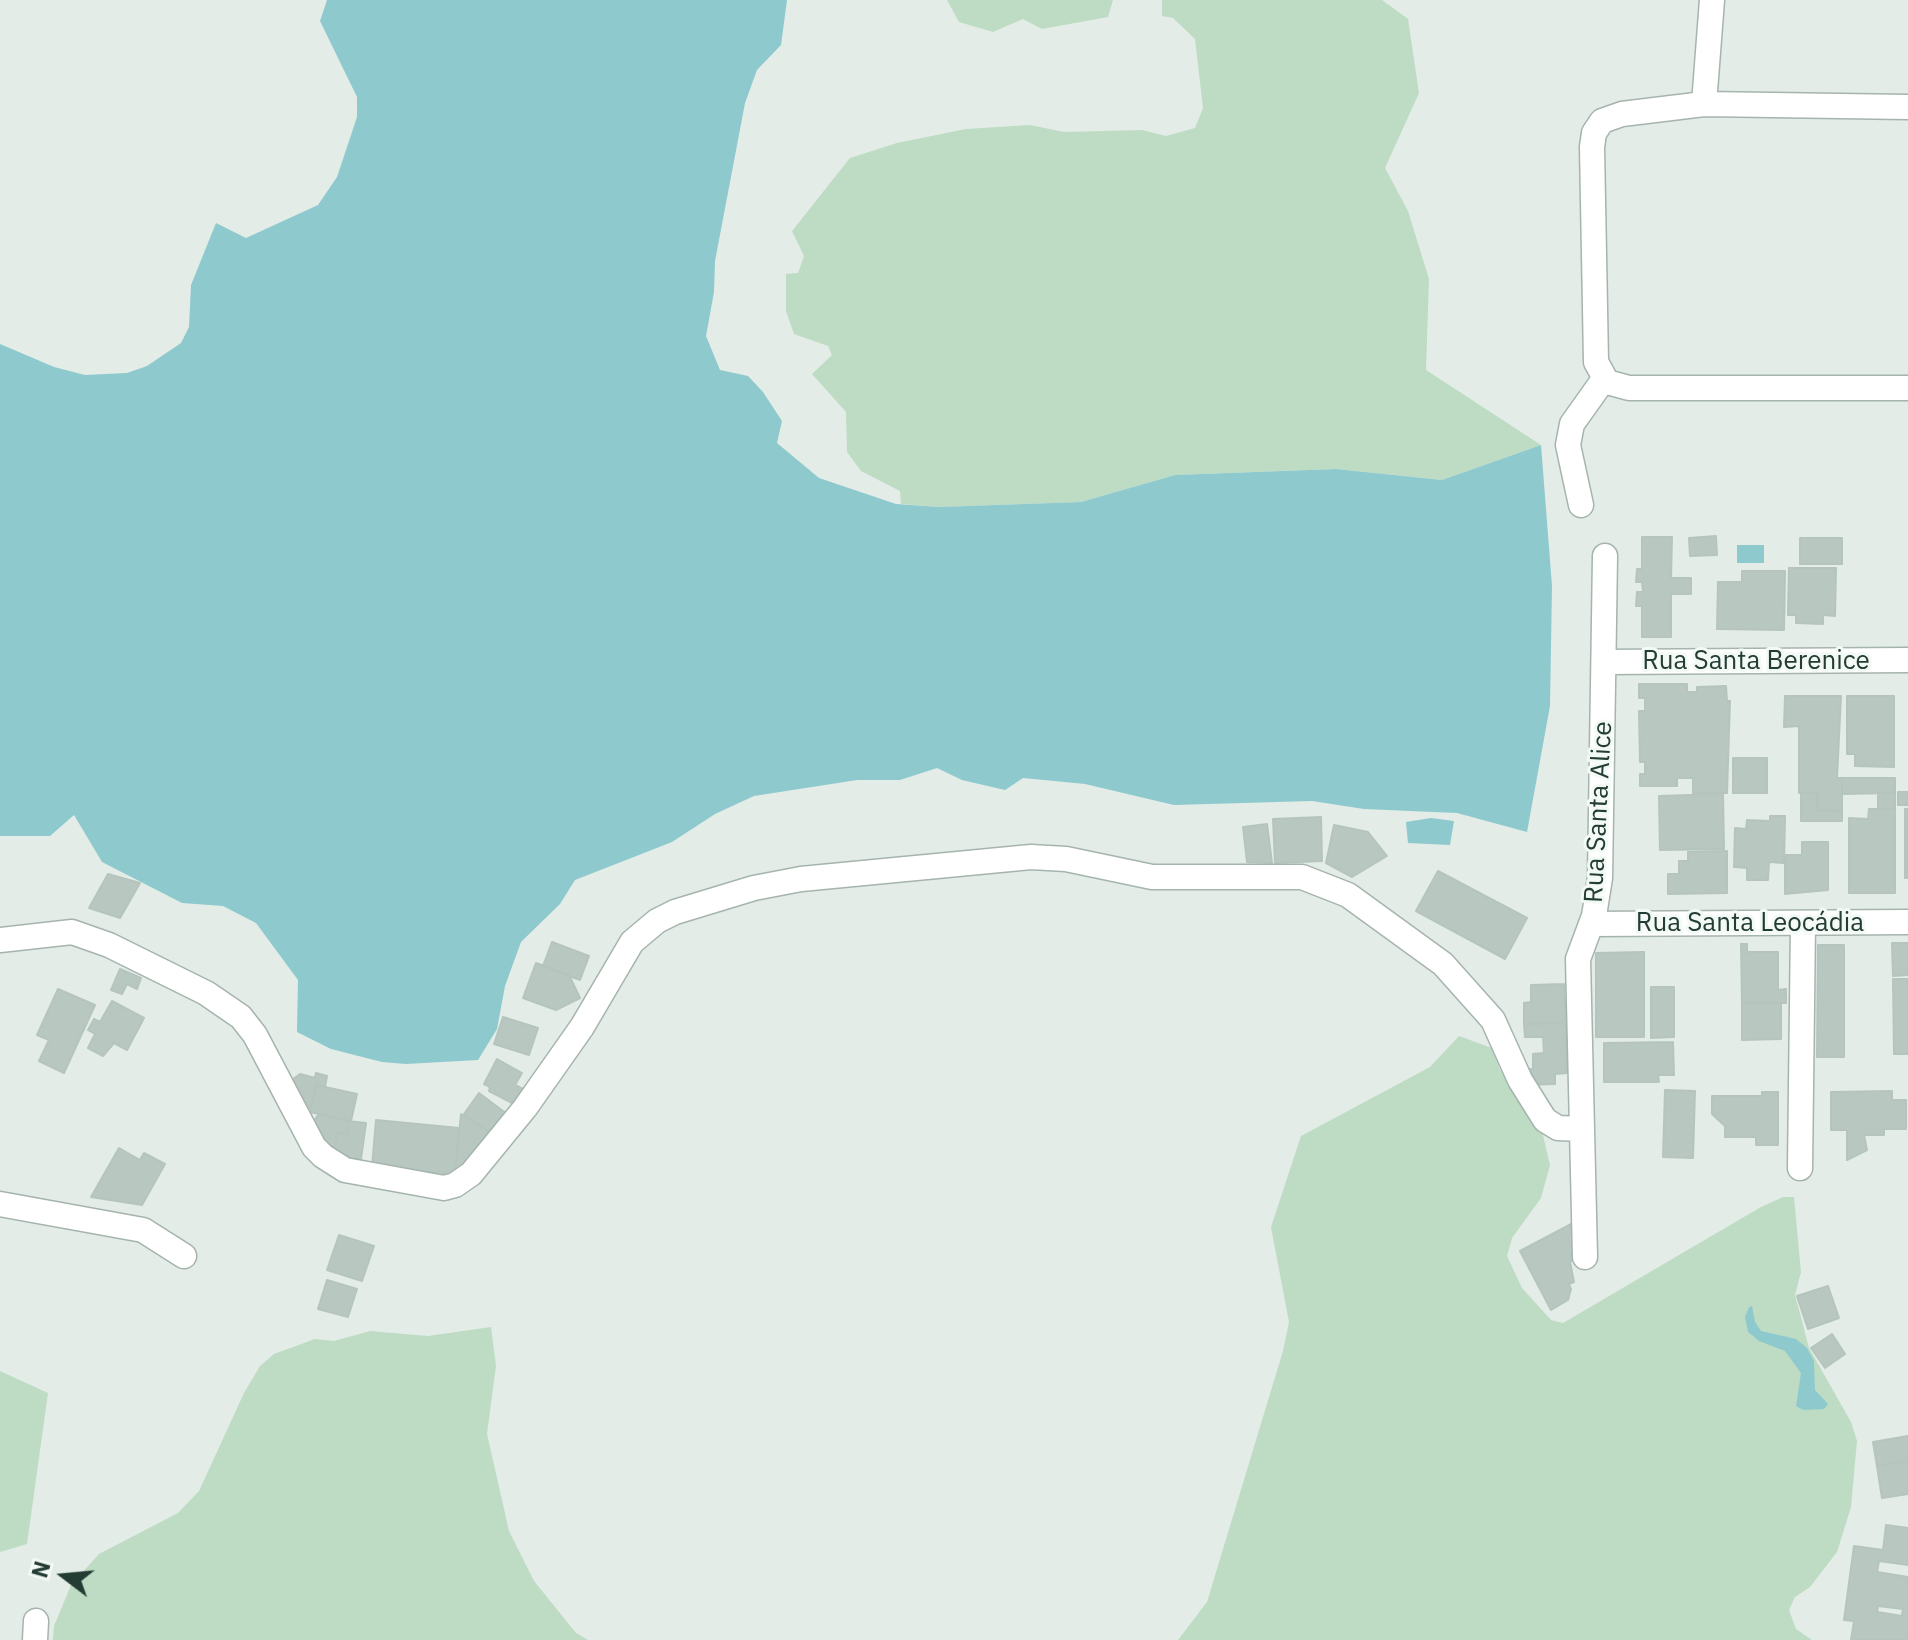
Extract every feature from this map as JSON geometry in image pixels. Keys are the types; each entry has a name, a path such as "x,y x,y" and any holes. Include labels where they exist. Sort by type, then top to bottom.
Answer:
{"street":[{"path":"1704,104 1712,0"},
{"path":"1908,107 1704,104 1610,116 1594,133 1596,362 1604,379 1629,388 1908,388"},
{"path":"1581,505 1568,445 1572,424 1604,379"},
{"name":"Rua Santa Alice","path":"1585,1257 1578,959 1598,900 1602,849 1605,556"},
{"name":"Rua Santa Berenice","path":"1604,662 1908,660"},
{"path":"0,940 72,932 109,945 206,993 241,1017 255,1035 314,1147 323,1156 345,1170 444,1188 455,1185 471,1174 525,1108 582,1027 632,942 657,921 675,912 754,888 801,879 1031,857 1066,859 1152,877 1302,877 1348,895 1443,964 1493,1020 1520,1080 1545,1120 1558,1128 1582,1129"},
{"name":"Rua Santa Leocádia","path":"1591,924 1908,922"},
{"path":"1800,1168 1803,923"},
{"path":"0,1204 143,1230 184,1256"}],"green space":[{"path":"947,0 1113,0 1108,17 1042,29 1023,19 993,32 959,22"},
{"path":"1162,0 1382,0 1408,19 1419,93 1385,168 1408,211 1429,279 1426,370 1541,445 1442,480 1336,469 1175,475 1081,502 939,507 901,504 900,491 861,471 847,452 846,412 812,374 832,355 828,346 794,334 786,311 786,274 798,273 804,256 792,231 850,158 897,143 966,129 1030,125 1064,132 1142,130 1166,136 1195,128 1203,108 1195,39 1173,18 1162,16"},
{"path":"1459,1036 1492,1048 1500,1070 1541,1127 1550,1165 1541,1198 1512,1238 1507,1256 1522,1288 1551,1320 1563,1323 1761,1207 1783,1197 1794,1197 1801,1272 1795,1295 1809,1348 1851,1422 1857,1441 1851,1507 1837,1552 1810,1587 1795,1597 1789,1610 1796,1629 1812,1640 1178,1640 1207,1602 1283,1351 1289,1322 1271,1227 1301,1136 1430,1067"},
{"path":"491,1327 496,1366 487,1434 509,1531 534,1581 576,1633 588,1640 53,1640 54,1626 71,1585 99,1554 178,1513 199,1491 244,1393 260,1366 274,1354 315,1339 334,1341 370,1331 428,1336"},
{"path":"0,1371 48,1393 27,1544 0,1552"}],"water":[{"path":"327,0 787,0 781,45 757,70 745,103 715,261 714,292 706,336 720,370 748,376 763,392 782,421 777,443 819,478 896,504 939,507 1081,502 1175,475 1336,469 1442,480 1541,445 1552,586 1550,706 1527,832 1457,813 1364,809 1312,801 1174,805 1085,784 1023,778 1005,790 962,780 937,768 900,780 857,780 754,796 715,814 672,842 575,880 560,904 521,942 505,986 497,1029 478,1060 406,1064 382,1062 331,1049 297,1032 298,980 256,923 223,906 182,903 102,862 74,815 50,836 0,836 0,344 54,367 85,375 127,373 147,366 181,343 189,327 191,285 216,223 246,238 318,205 337,177 357,117 357,97 320,21"},
{"path":"1737,545 1764,545 1764,563 1737,563"},
{"path":"1431,818 1454,821 1450,845 1408,843 1406,822"},
{"path":"1752,1306 1755,1322 1761,1331 1796,1339 1807,1348 1814,1361 1815,1390 1828,1404 1824,1409 1803,1410 1796,1406 1801,1373 1785,1351 1759,1341 1748,1332 1745,1317"}],"building":[{"path":"1716,536 1717,555 1690,556 1689,538"},
{"path":"1642,537 1672,537 1671,578 1691,578 1691,594 1671,594 1671,637 1642,637 1642,606 1636,606 1637,592 1643,592 1642,582 1636,582 1637,569 1642,569"},
{"path":"1800,538 1842,538 1842,564 1800,564"},
{"path":"1789,568 1836,568 1835,616 1823,615 1823,624 1796,623 1796,615 1788,615"},
{"path":"1742,571 1785,571 1784,630 1717,629 1718,582 1742,582"},
{"path":"1639,684 1687,684 1687,692 1697,692 1697,687 1726,686 1727,701 1730,701 1727,793 1693,793 1693,778 1677,778 1677,786 1640,786 1640,774 1645,774 1645,762 1640,762 1639,711 1645,711 1645,698 1639,698"},
{"path":"1785,696 1841,696 1837,778 1842,778 1842,811 1817,810 1817,793 1799,793 1799,726 1784,727"},
{"path":"1847,696 1894,696 1894,767 1855,766 1855,754 1847,754"},
{"path":"1733,758 1767,758 1767,793 1733,793"},
{"path":"1842,778 1895,778 1895,793 1842,794"},
{"path":"1898,792 1908,792 1908,805 1898,805"},
{"path":"1801,793 1817,793 1817,810 1842,811 1842,821 1801,821"},
{"path":"1878,793 1895,793 1895,809 1878,809"},
{"path":"1723,794 1724,849 1660,850 1659,796"},
{"path":"1869,809 1895,809 1895,893 1849,893 1849,818 1868,819"},
{"path":"1905,809 1908,809 1908,878 1905,878"},
{"path":"1770,816 1785,816 1784,863 1769,862 1768,880 1747,880 1747,868 1734,867 1735,828 1746,829 1747,820 1770,821"},
{"path":"1321,817 1322,861 1275,863 1273,819"},
{"path":"1267,824 1272,863 1247,862 1243,827"},
{"path":"1334,825 1368,832 1387,856 1352,877 1326,863"},
{"path":"1802,842 1828,842 1828,890 1785,894 1785,855 1802,855"},
{"path":"1727,851 1727,893 1668,894 1668,874 1679,874 1679,861 1688,861 1688,852"},
{"path":"1438,871 1527,918 1505,959 1416,911"},
{"path":"108,874 140,883 120,918 89,908"},
{"path":"552,942 589,956 580,980 543,966"},
{"path":"1892,943 1908,943 1908,975 1893,976"},
{"path":"1741,944 1747,944 1747,952 1778,952 1778,990 1786,989 1786,1003 1742,1003"},
{"path":"1818,945 1844,945 1844,1057 1817,1057"},
{"path":"1644,952 1644,1037 1596,1037 1596,953"},
{"path":"536,963 569,975 580,998 556,1010 523,998"},
{"path":"120,969 141,978 137,989 127,984 122,994 111,990"},
{"path":"1893,979 1908,979 1908,1054 1894,1054"},
{"path":"1564,984 1566,1023 1524,1024 1524,1003 1531,1002 1531,985"},
{"path":"1651,987 1674,987 1674,1037 1651,1038"},
{"path":"58,989 95,1005 64,1073 39,1061 49,1040 37,1035"},
{"path":"112,1001 144,1018 127,1050 114,1043 103,1056 88,1048 95,1034 88,1030 94,1019 100,1022"},
{"path":"1742,1003 1781,1003 1781,1039 1742,1040"},
{"path":"503,1017 538,1028 529,1055 494,1044"},
{"path":"1566,1023 1567,1073 1555,1074 1555,1084 1526,1085 1526,1069 1533,1069 1533,1054 1544,1053 1543,1037 1525,1037 1524,1024"},
{"path":"1673,1042 1674,1075 1658,1075 1659,1082 1604,1082 1604,1043"},
{"path":"497,1059 522,1073 515,1085 523,1089 514,1104 489,1091 490,1087 484,1084"},
{"path":"316,1073 327,1076 325,1087 316,1085 311,1108 302,1106 289,1082 300,1074 315,1078"},
{"path":"316,1085 357,1094 351,1121 310,1112"},
{"path":"1665,1090 1695,1091 1693,1158 1663,1157"},
{"path":"1892,1091 1892,1100 1906,1100 1906,1129 1884,1129 1884,1135 1864,1135 1867,1150 1847,1160 1847,1130 1831,1130 1831,1092"},
{"path":"1762,1092 1778,1092 1778,1145 1756,1145 1756,1137 1725,1137 1725,1126 1712,1114 1712,1096 1762,1096"},
{"path":"479,1093 507,1114 492,1134 464,1114"},
{"path":"319,1114 348,1121 347,1134 337,1132 334,1156 312,1123"},
{"path":"461,1114 492,1134 455,1174"},
{"path":"376,1120 459,1128 455,1174 372,1167"},
{"path":"348,1121 366,1123 361,1159 334,1156 337,1132 347,1134"},
{"path":"119,1148 140,1160 144,1153 165,1164 142,1205 91,1197"},
{"path":"1575,1222 1574,1236 1569,1239 1574,1248 1574,1259 1570,1262 1574,1282 1569,1284 1568,1300 1551,1310 1520,1251"},
{"path":"339,1235 374,1246 362,1281 327,1270"},
{"path":"327,1280 357,1289 348,1317 318,1309"},
{"path":"1828,1286 1839,1318 1808,1329 1797,1296"},
{"path":"1832,1334 1845,1354 1825,1368 1811,1348"},
{"path":"1908,1436 1908,1461 1877,1466 1873,1442"},
{"path":"1908,1461 1908,1494 1882,1498 1877,1466"},
{"path":"1886,1525 1908,1528 1908,1565 1879,1561 1877,1572 1908,1577 1908,1640 1851,1640 1854,1621 1844,1620 1854,1546 1883,1550","holes":["1878,1606 1903,1609 1902,1616 1877,1612"]}]}
